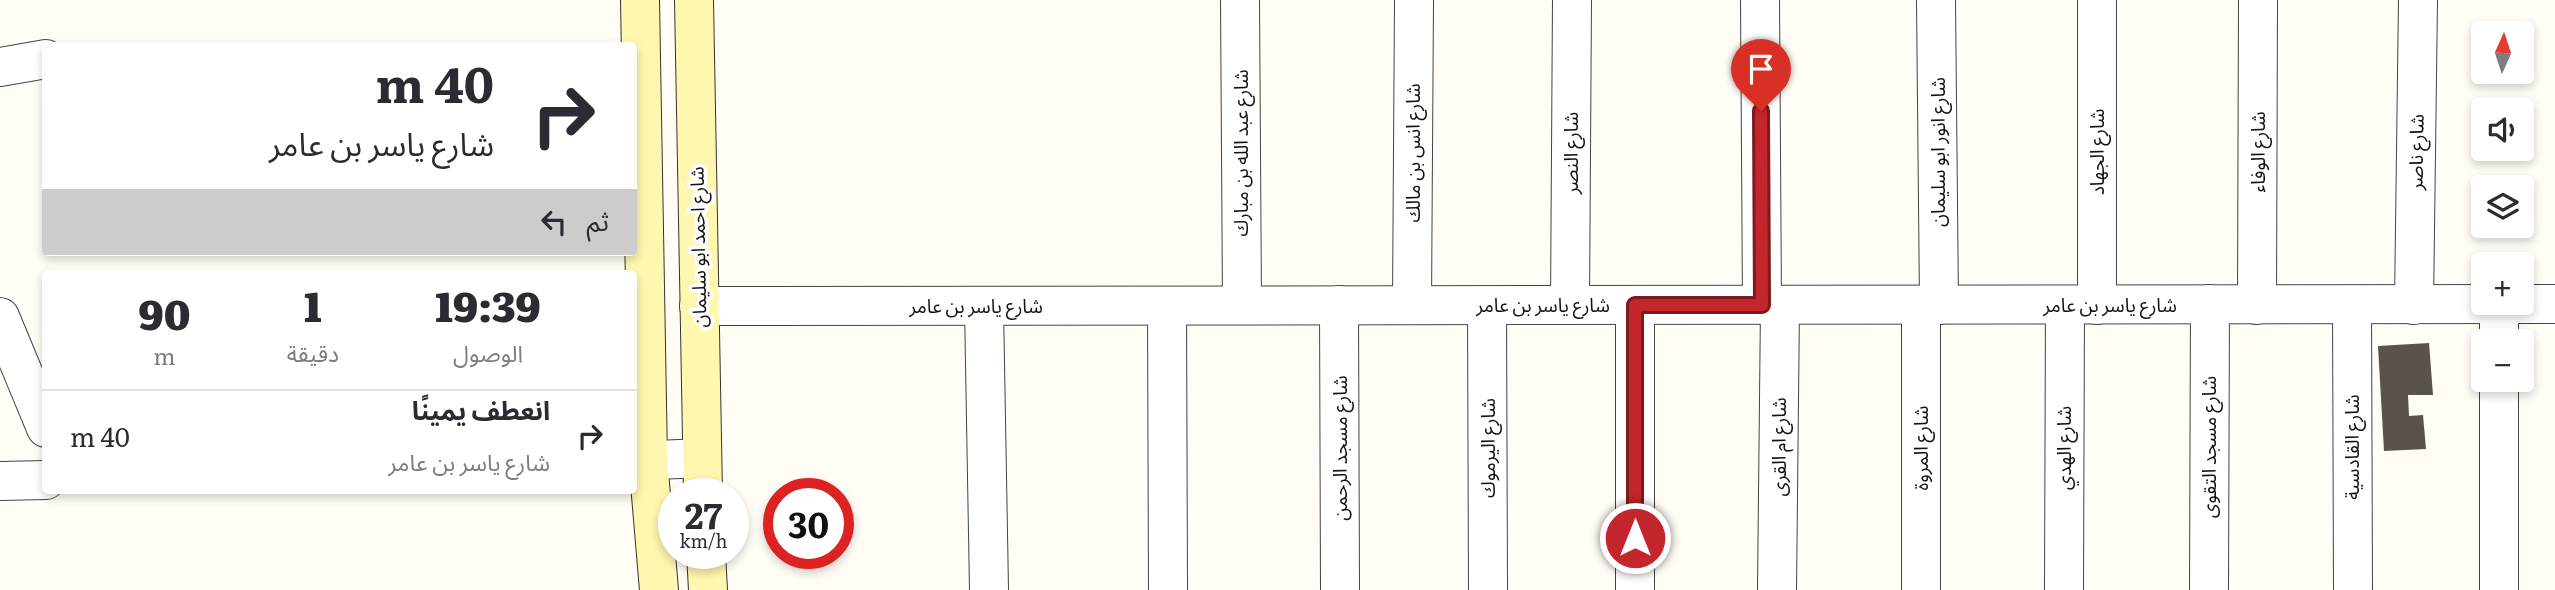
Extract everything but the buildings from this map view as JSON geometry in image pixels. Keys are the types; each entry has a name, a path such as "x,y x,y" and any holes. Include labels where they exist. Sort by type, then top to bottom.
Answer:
{"main road":[{"path":"640,0 644,219 641,461 659,590"},
{"name":"شارع احمد ابو سليمان","path":"694,0 703,476"},
{"path":"644,219 698,221"},
{"path":"707,569 708,590"}],"street":[{"name":"شارع عبد الله بن مبارك","path":"1240,0 1242,305"},
{"name":"شارع انس بن مالك","path":"1412,305 1414,0"},
{"name":"شارع النصر","path":"1570,305 1572,0"},
{"name":"شارع ام القرى","path":"1760,0 1771,305 1777,590"},
{"name":"شارع انور ابو سليمان","path":"1930,305 1936,0"},
{"name":"شارع الجهاد","path":"2081,305 2097,0"},
{"name":"شارع الوفاء","path":"2257,305 2258,0"},
{"name":"شارع ناصر","path":"2414,305 2418,0"},
{"path":"0,67 42,60"},
{"name":"شارع مسجد التقوى","path":"2209,590 2210,304"},
{"name":"شارع ياسر بن عامر","path":"699,306 2414,305 2499,323 2555,304"},
{"name":"شارع مسجد الرحمن","path":"1339,305 1340,590"},
{"path":"1634,590 1635,305"},
{"name":"شارع المروة","path":"1921,590 1930,305"},
{"name":"شارع الهدي","path":"2064,590 2081,305"},
{"name":"شارع القادسية","path":"2352,305 2353,590"},
{"path":"984,306 989,590"},
{"path":"1167,306 1168,590"},
{"name":"شارع اليرموك","path":"1488,306 1488,590"},
{"path":"0,317 42,418"},
{"path":"2499,392 2499,590"},
{"path":"641,461 703,476"},
{"path":"0,481 42,480"}],"route":[{"path":"1635,538 1635,305 1762,305 1761,111"}]}
